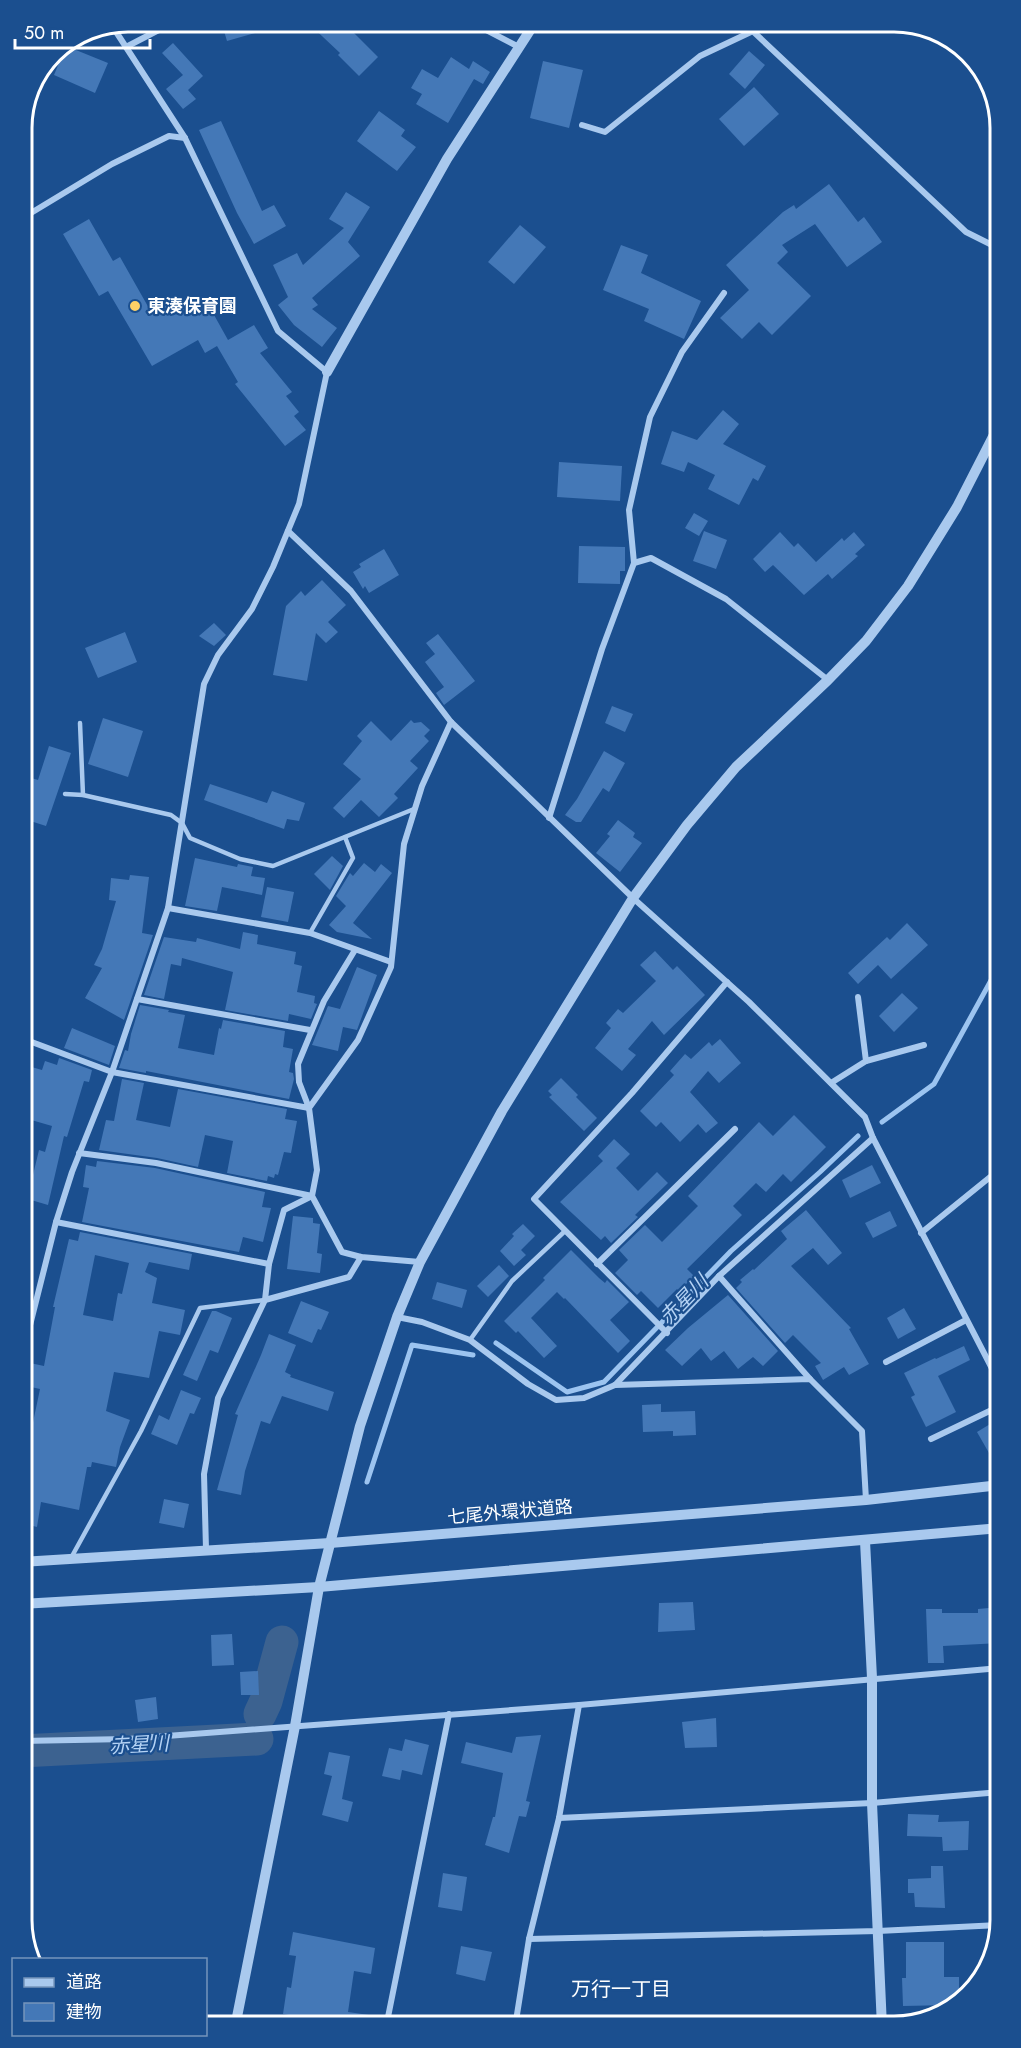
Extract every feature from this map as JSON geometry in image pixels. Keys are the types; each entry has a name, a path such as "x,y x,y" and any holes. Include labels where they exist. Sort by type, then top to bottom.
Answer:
{"street":[{"path":"116,32 185,138 278,331 327,372"},
{"path":"126,47 155,32"},
{"path":"490,32 519,47"},
{"path":"32,1317 56,1222 79,1153 112,1072 168,908 204,684 218,655 252,609 273,567 299,504 327,372 447,159 529,32"},
{"path":"582,125 605,132 700,56 751,32"},
{"path":"754,32 966,232 990,244"},
{"path":"32,212 112,164 170,136 185,138"},
{"path":"549,818 602,650 634,563 628,510 650,417 682,352 724,293"},
{"path":"237,2016 295,1726 319,1587 360,1426 397,1317 420,1262 502,1111 633,898 687,825 736,767 866,641 908,586 957,507 990,443"},
{"path":"288,531 351,591 451,722 633,898 727,982 865,1117 873,1138 990,1365"},
{"path":"634,563 651,558 726,599 828,680"},
{"path":"309,1108 358,1040 391,962 404,844 422,786 451,722"},
{"path":"168,908 310,933 391,962"},
{"path":"355,950 324,1001 310,1030 298,1064 300,1082 309,1108 317,1170 312,1196 342,1252 361,1257 420,1262"},
{"path":"667,1333 534,1199 632,1093 727,982"},
{"path":"858,997 866,1061"},
{"path":"137,999 310,1030"},
{"path":"32,1042 112,1072 309,1108"},
{"path":"831,1083 866,1061 924,1045"},
{"path":"597,1264 735,1129"},
{"path":"615,1385 719,1276 873,1138"},
{"path":"79,1153 156,1163 312,1196"},
{"path":"921,1233 990,1177"},
{"path":"206,1550 204,1474 218,1398 265,1300 269,1264 284,1210 312,1196"},
{"path":"56,1222 269,1264"},
{"path":"265,1300 348,1277 361,1257"},
{"path":"719,1276 810,1379 862,1431 866,1500"},
{"path":"397,1317 470,1340 528,1384 556,1400 584,1398 615,1385 810,1379"},
{"path":"886,1362 966,1320"},
{"path":"931,1439 990,1411"},
{"name":"七尾外環状道路","path":"32,1561 330,1543 866,1500 990,1486"},
{"path":"32,1603 319,1587 990,1529"},
{"path":"865,1541 872,1678 872,1803 882,2016"},
{"path":"32,1742 127,1739 579,1705 990,1669"},
{"path":"517,2016 529,1939 559,1818 579,1705"},
{"path":"388,2016 449,1714"},
{"path":"559,1818 872,1803 990,1793"},
{"path":"529,1939 878,1931 990,1925"}],"lane":[{"path":"80,723 83,795"},
{"path":"65,794 83,795 171,815 182,824 190,838 240,859 273,866 414,809"},
{"path":"310,933 353,858 345,837"},
{"path":"470,1340 512,1281 564,1231"},
{"path":"71,1558 141,1431 200,1308 265,1300"}],"building":[{"path":"224,32 255,32 255,33 227,41"},
{"path":"318,32 353,32 378,57 359,76 338,55 340,53"},
{"path":"173,43 203,76 188,90 196,99 183,109 166,89 183,75 162,53"},
{"path":"73,49 108,63 95,93 54,75 61,58"},
{"path":"749,51 765,65 745,89 729,74"},
{"path":"451,57 469,69 473,61 490,72 483,84 474,79 448,123 416,104 422,94 411,88 422,69 438,78"},
{"path":"543,61 583,70 569,128 530,118"},
{"path":"754,87 779,114 744,146 719,119"},
{"path":"379,111 405,130 401,136 416,147 397,171 357,141"},
{"path":"221,121 262,211 274,205 286,226 254,244 237,213 199,130"},
{"path":"829,184 858,222 864,217 882,242 847,267 815,224 782,245 788,252 777,263 811,296 772,335 759,322 742,339 720,318 749,290 726,265 783,212 794,205 796,209"},
{"path":"346,192 370,207 348,242 360,256 312,298 318,305 312,309 337,328 322,347 294,325 278,305 288,297 273,265 297,253 303,265 344,228 329,219"},
{"path":"89,219 113,261 120,257 150,310 177,295 183,307 204,297 228,340 254,325 268,348 260,353 292,392 286,396 299,412 294,416 306,430 285,446 235,384 238,382 217,346 205,353 198,340 152,366 108,291 99,296 63,234"},
{"path":"520,225 546,247 514,284 488,262"},
{"path":"621,245 648,255 641,273 701,301 684,339 644,321 649,309 603,290"},
{"path":"723,410 739,424 723,444 766,466 758,481 753,478 739,505 708,489 715,475 688,462 684,472 661,464 672,431 697,440"},
{"path":"559,462 622,466 620,501 557,497"},
{"path":"694,513 708,521 699,536 685,528"},
{"path":"704,531 727,540 716,569 693,561"},
{"path":"780,532 794,547 798,543 816,562 842,538 844,541 854,532 865,545 855,554 858,556 832,579 828,574 804,595 773,565 765,572 753,559"},
{"path":"579,546 625,547 625,571 620,571 620,584 578,583"},
{"path":"384,549 399,575 369,593 365,586 363,589 353,572 361,567 359,564"},
{"path":"322,580 346,605 328,622 338,632 326,643 316,633 307,681 273,675 286,606 301,591 305,596"},
{"path":"214,623 226,635 214,646 199,636"},
{"path":"125,632 137,662 98,678 85,648"},
{"path":"438,634 475,681 444,705 436,693 444,687 425,662 435,654 426,643"},
{"path":"612,706 633,714 625,732 605,723"},
{"path":"103,718 143,731 128,777 88,764"},
{"path":"411,720 414,723 421,722 430,730 424,736 429,741 410,761 418,768 394,794 398,798 379,817 361,800 344,818 333,808 361,779 343,764 362,741 357,736 371,721 391,741"},
{"path":"49,746 71,753 46,826 32,822 32,778 38,780"},
{"path":"604,751 625,763 609,792 603,788 581,822 576,822 565,815 577,799"},
{"path":"210,784 267,803 272,791 305,803 299,821 287,819 284,829 204,800"},
{"path":"618,820 635,833 633,837 642,843 620,872 596,853 610,836 607,834"},
{"path":"332,856 343,866 330,890 314,874"},
{"path":"195,858 237,867 238,864 253,867 251,876 265,878 262,895 222,887 217,911 185,906"},
{"path":"364,863 375,872 381,864 392,873 353,923 372,939 337,932 329,925 346,906 336,896 350,873 353,876"},
{"path":"130,875 149,877 142,933 153,935 124,1020 85,998 102,968 94,965 102,949 116,901 109,900 111,878 129,880"},
{"path":"267,887 294,892 288,922 261,917"},
{"path":"907,923 928,945 891,979 878,965 858,984 848,973 887,937 890,940"},
{"path":"243,932 258,935 257,944 296,952 294,964 302,966 297,992 315,996 314,1003 317,1004 311,1019 289,1014 288,1021 225,1010 233,972 182,958 181,966 171,964 164,999 144,995 164,937 196,942 197,938 240,949"},
{"path":"655,951 673,970 677,966 705,995 664,1035 652,1021 628,1049 636,1055 622,1071 595,1048 611,1028 606,1023 618,1009 623,1013 656,981 640,965"},
{"path":"357,967 377,975 357,1030 343,1027 338,1051 312,1045 328,1006 340,1009"},
{"path":"902,993 918,1008 894,1032 879,1016"},
{"path":"140,1005 185,1015 178,1048 214,1055 219,1028 221,1029 223,1020 285,1031 283,1047 293,1049 289,1072 293,1073 294,1079 289,1099 146,1071 146,1073 119,1068 125,1050 128,1051"},
{"path":"72,1028 115,1046 109,1065 64,1048"},
{"path":"720,1039 741,1063 719,1083 708,1071 690,1092 718,1123 706,1133 698,1124 680,1142 661,1122 656,1127 640,1111 674,1075 670,1071 685,1054 691,1059 709,1042 712,1046"},
{"path":"59,1058 92,1070 89,1082 84,1081 67,1137 64,1136 48,1205 32,1200 32,1175 39,1150 45,1152 52,1126 32,1120 32,1067 42,1070 45,1061 57,1065"},
{"path":"561,1078 597,1118 584,1131 549,1097 552,1095 548,1091"},
{"path":"122,1079 144,1083 136,1120 170,1127 178,1089 287,1109 285,1119 297,1121 291,1153 284,1152 278,1175 275,1174 274,1178 268,1176 267,1181 227,1173 233,1141 205,1135 198,1167 157,1158 99,1150 106,1120 114,1121"},
{"path":"794,1115 826,1147 791,1182 783,1174 766,1192 756,1183 733,1206 742,1215 687,1269 694,1276 658,1308 641,1291 637,1295 615,1273 628,1260 619,1250 645,1225 662,1242 698,1206 688,1196 759,1122 773,1136"},
{"path":"614,1139 630,1154 616,1168 638,1191 657,1172 668,1183 635,1215 638,1217 611,1243 605,1236 601,1240 560,1202 603,1161 598,1156"},
{"path":"97,1161 155,1168 265,1192 262,1207 271,1208 263,1242 243,1237 239,1252 82,1222 89,1188 83,1187 86,1165 96,1167"},
{"path":"872,1165 881,1183 850,1198 842,1180"},
{"path":"806,1210 842,1253 828,1265 813,1248 791,1266 851,1328 849,1329 869,1364 849,1375 844,1367 823,1380 815,1366 821,1363 793,1335 785,1343 736,1288 742,1282 740,1280 787,1239 781,1231"},
{"path":"890,1211 897,1226 873,1238 865,1223"},
{"path":"293,1216 313,1218 313,1223 320,1224 317,1253 322,1254 320,1273 287,1269"},
{"path":"523,1224 535,1236 521,1250 526,1255 514,1266 500,1251 514,1236 512,1234"},
{"path":"80,1232 192,1254 189,1270 149,1262 145,1272 157,1278 152,1303 185,1310 180,1335 159,1331 149,1378 114,1372 106,1411 130,1420 120,1447 116,1467 92,1462 91,1467 87,1467 79,1510 41,1502 37,1527 32,1526 32,1427 40,1389 32,1387 32,1363 44,1366 55,1307 53,1307 69,1239 78,1241","holes":["95,1255 129,1263 122,1294 118,1293 113,1321 83,1315"]},
{"path":"571,1250 599,1278 605,1283 607,1280 629,1302 610,1320 630,1341 618,1353 557,1292 531,1318 557,1346 544,1358 518,1331 516,1333 504,1321"},
{"path":"499,1265 509,1276 488,1297 477,1286"},
{"path":"437,1282 467,1290 462,1308 432,1299"},
{"path":"728,1295 778,1351 763,1366 753,1357 738,1369 724,1351 711,1361 701,1348 682,1366 665,1350"},
{"path":"301,1301 329,1312 312,1343 288,1333"},
{"path":"904,1308 916,1329 898,1339 887,1318"},
{"path":"212,1311 232,1318 218,1353 210,1350 197,1381 183,1375"},
{"path":"269,1334 296,1345 285,1372 291,1375 290,1377 334,1392 328,1411 282,1396 270,1424 261,1421 245,1471 241,1495 217,1490 238,1415 235,1414"},
{"path":"964,1346 970,1360 938,1376 956,1412 926,1427 911,1397 915,1395 904,1373"},
{"path":"181,1390 201,1398 194,1414 190,1413 177,1445 151,1434 159,1415 169,1420"},
{"path":"661,1404 661,1412 695,1411 696,1435 673,1436 673,1431 643,1432 642,1405"},
{"path":"990,1424 990,1452 989,1453 977,1432"},
{"path":"164,1499 189,1504 184,1528 159,1523"},
{"path":"693,1602 695,1630 658,1632 659,1603"},
{"path":"990,1608 990,1644 943,1646 944,1663 928,1663 926,1609 942,1609 942,1613 978,1613 978,1609"},
{"path":"232,1634 234,1665 212,1666 211,1635"},
{"path":"258,1671 259,1695 241,1695 240,1672"},
{"path":"156,1697 158,1719 138,1722 135,1700"},
{"path":"716,1718 717,1747 685,1748 682,1722"},
{"path":"541,1735 526,1801 530,1802 526,1817 519,1816 509,1853 485,1845 493,1817 495,1817 503,1773 461,1763 466,1742 512,1753 516,1737"},
{"path":"405,1739 429,1745 422,1775 402,1770 400,1780 382,1776 389,1748 402,1751"},
{"path":"329,1752 350,1756 342,1799 353,1802 348,1822 322,1815 332,1776 324,1774"},
{"path":"908,1814 939,1815 938,1822 969,1821 968,1850 943,1851 942,1837 907,1836"},
{"path":"931,1866 943,1866 945,1908 915,1907 914,1893 908,1893 908,1879 931,1878"},
{"path":"443,1873 467,1877 462,1911 438,1907"},
{"path":"293,1932 375,1948 371,1974 354,1971 348,2012 376,2016 283,2014 287,1987 291,1988 296,1956 289,1955"},
{"path":"906,1942 944,1942 944,1977 959,1977 959,1991 937,2005 903,2006 902,1978 906,1978"},
{"path":"461,1946 492,1952 485,1981 456,1974"}],"waterway":[{"name":"赤星川","path":"882,1122 934,1084 990,982"},
{"name":"赤星川","path":"496,1343 567,1392 604,1382 731,1251 858,1136"},
{"name":"赤星川","path":"367,1482 412,1345 473,1355"},
{"name":"赤星川","path":"260,1714 266,1701 282,1642"},
{"name":"赤星川","path":"32,1750 257,1739"}],"place":[{"name":"東湊保育園","path":"135,306"}],"district":[{"name":"万行一丁目","path":"621,1989"}]}
